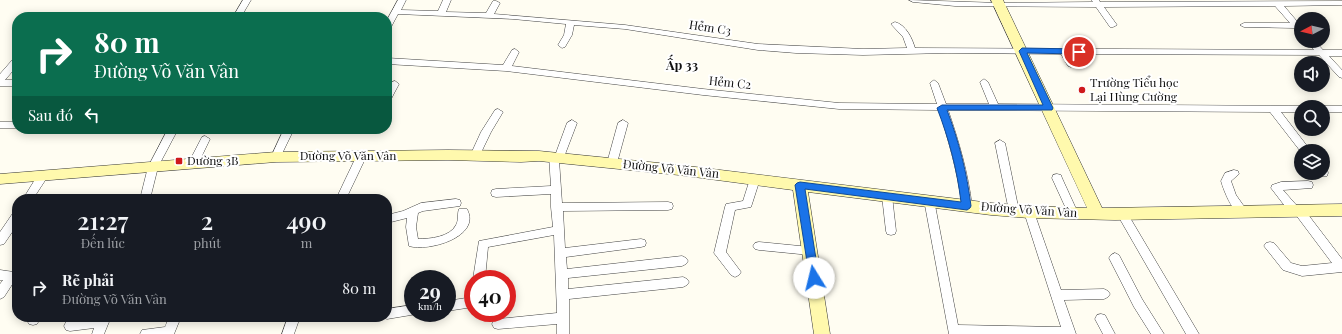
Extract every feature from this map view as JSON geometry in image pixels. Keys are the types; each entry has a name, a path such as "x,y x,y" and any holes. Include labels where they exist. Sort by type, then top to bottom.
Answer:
{"street":[{"path":"241,12 247,0"},
{"path":"392,19 402,0"},
{"path":"441,15 447,0"},
{"path":"913,0 998,2 1342,3"},
{"path":"998,2 1049,108 1097,214"},
{"path":"1096,2 1113,24"},
{"path":"489,16 496,3"},
{"path":"1277,3 1294,23"},
{"path":"513,18 518,9"},
{"name":"Hẻm C3","path":"396,12 489,16 570,22 625,27 758,47 858,52 1022,51 1342,53"},
{"path":"562,45 568,35 570,22"},
{"path":"895,24 907,36 912,51"},
{"path":"1244,25 1294,29"},
{"path":"1317,48 1342,75"},
{"path":"506,68 515,52"},
{"path":"1064,52 1071,64"},
{"name":"Hẻm C2","path":"392,61 506,68 569,74 703,92 832,105 942,108 1294,109"},
{"path":"0,80 4,72 12,65"},
{"path":"984,82 995,108"},
{"path":"0,83 12,83"},
{"path":"934,83 954,141 964,181 967,206"},
{"path":"392,90 395,84"},
{"path":"1273,109 1300,144"},
{"path":"1330,109 1342,109"},
{"path":"475,156 498,112"},
{"path":"563,334 563,295 555,190 556,157 572,123"},
{"path":"612,163 623,123"},
{"path":"0,125 12,125"},
{"path":"146,194 154,167 170,134"},
{"path":"276,157 287,134"},
{"path":"194,164 205,139"},
{"path":"1000,143 1014,211"},
{"name":"Đường Võ Văn Vân","path":"0,179 276,157 556,157 755,179 1014,211 1122,214 1342,210"},
{"path":"342,194 361,157"},
{"path":"1234,174 1229,176 1226,181 1231,196 1243,212"},
{"path":"31,194 43,176"},
{"path":"1057,178 1073,213"},
{"path":"735,272 720,253 726,223 730,207 747,204 755,179"},
{"path":"800,185 822,334"},
{"path":"1308,185 1281,186 1276,188 1297,211 1342,267"},
{"path":"496,193 555,190"},
{"path":"886,196 891,231"},
{"path":"929,200 953,330 1069,333 1029,212"},
{"path":"392,217 421,207 456,203"},
{"path":"556,207 668,206"},
{"path":"414,210 411,227 414,243 423,244 448,239 462,226 463,212"},
{"path":"1122,214 1192,334"},
{"path":"0,242 12,224"},
{"path":"480,270 484,244 558,230"},
{"path":"559,253 641,243"},
{"path":"759,246 810,251"},
{"path":"1270,246 1287,267 1302,271 1342,267"},
{"path":"1115,258 1138,303 1158,334"},
{"path":"561,274 682,261"},
{"path":"0,275 6,274 10,275 10,277 0,294"},
{"path":"563,295 683,282"},
{"path":"1057,295 1104,294"},
{"path":"392,313 404,311"},
{"path":"498,324 563,318"},
{"path":"1101,319 1109,334"},
{"path":"70,326 89,322"},
{"path":"98,334 103,322"},
{"path":"146,334 168,333 173,322"},
{"path":"288,334 292,322"}],"place":[{"name":"Trường Tiểu học Lại Hùng Cường","path":"1082,90"},
{"name":"Đường 3B","path":"179,161"}],"district":[{"name":"Ấp 33","path":"682,65"}],"route":[{"path":"814,278 800,185 929,200 967,206 964,181 954,141 942,108 1049,108 1022,51 1079,52"}]}
